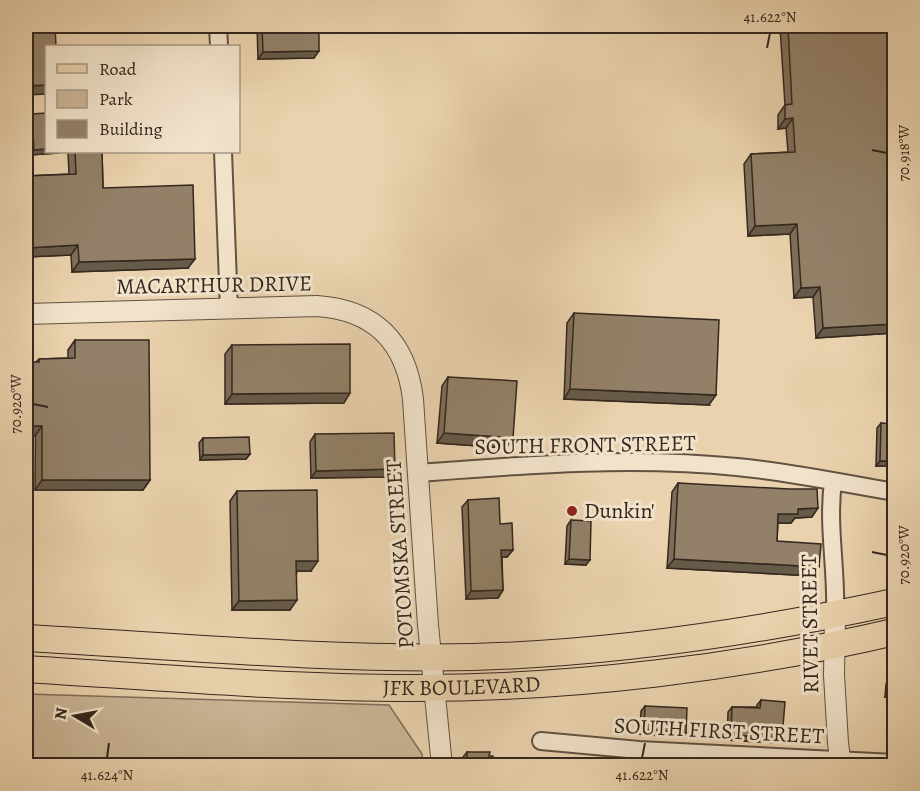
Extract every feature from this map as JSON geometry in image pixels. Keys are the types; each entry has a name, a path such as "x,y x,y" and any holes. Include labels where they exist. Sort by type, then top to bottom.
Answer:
{"main road":[{"name":"JFK BOULEVARD","path":"26,638 292,653 472,657 606,649 726,634 894,602"},
{"name":"JFK BOULEVARD","path":"26,669 293,686 435,688 587,680 729,663 894,632"}],"street":[{"path":"218,26 219,45"},
{"path":"223,153 229,309"},
{"name":"MACARTHUR DRIVE","path":"26,314 317,306 355,313 376,326 393,342"},
{"name":"POTOMSKA STREET","path":"393,342 404,361 411,383 442,765"},
{"name":"SOUTH FRONT STREET","path":"418,473 557,463 675,463 738,467 894,492"},
{"name":"RIVET STREET","path":"833,482 830,510 836,596 834,644 837,732 841,763"},
{"name":"SOUTH FIRST STREET","path":"541,741 639,750 841,763 894,763"}],"green space":[{"path":"26,694 389,705 422,754 423,765 26,765"}],"building":[{"path":"26,26 55,26 56,45 45,45 45,85 26,86"},
{"path":"262,26 319,26 319,51 263,52"},
{"path":"788,26 894,26 894,324 823,328 820,287 801,288 797,224 755,226 751,154 795,152 793,118 785,119 785,105 792,104"},
{"path":"45,113 45,149 34,150 32,114"},
{"path":"75,153 102,153 103,188 193,185 195,259 79,262 78,245 26,248 26,176 76,174"},
{"path":"574,313 719,320 716,395 570,389"},
{"path":"75,340 149,340 150,480 42,480 42,426 26,426 26,362 39,362 39,359 75,358"},
{"path":"350,344 350,393 232,394 232,345"},
{"path":"448,377 517,381 513,438 444,433"},
{"path":"881,423 894,424 894,461 880,461"},
{"path":"394,433 395,469 316,471 315,434"},
{"path":"249,437 250,454 203,455 203,438"},
{"path":"678,483 817,489 818,508 798,509 798,514 778,514 777,541 821,544 819,567 674,559"},
{"path":"317,490 318,561 296,561 297,600 239,601 237,491"},
{"path":"499,498 500,524 512,523 513,550 501,550 503,590 471,591 468,500"},
{"path":"571,520 591,521 590,560 569,559"},
{"path":"889,679 894,680 893,698 893,692 889,692"},
{"path":"761,700 785,702 782,738 731,735 732,707 760,708"},
{"path":"645,706 687,708 686,733 644,729"},
{"path":"467,752 490,752 489,756 493,756 493,765 467,765"},
{"path":"757,762 773,763 773,765 757,765"}],"place":[{"name":"Dunkin'","path":"572,511"}]}
